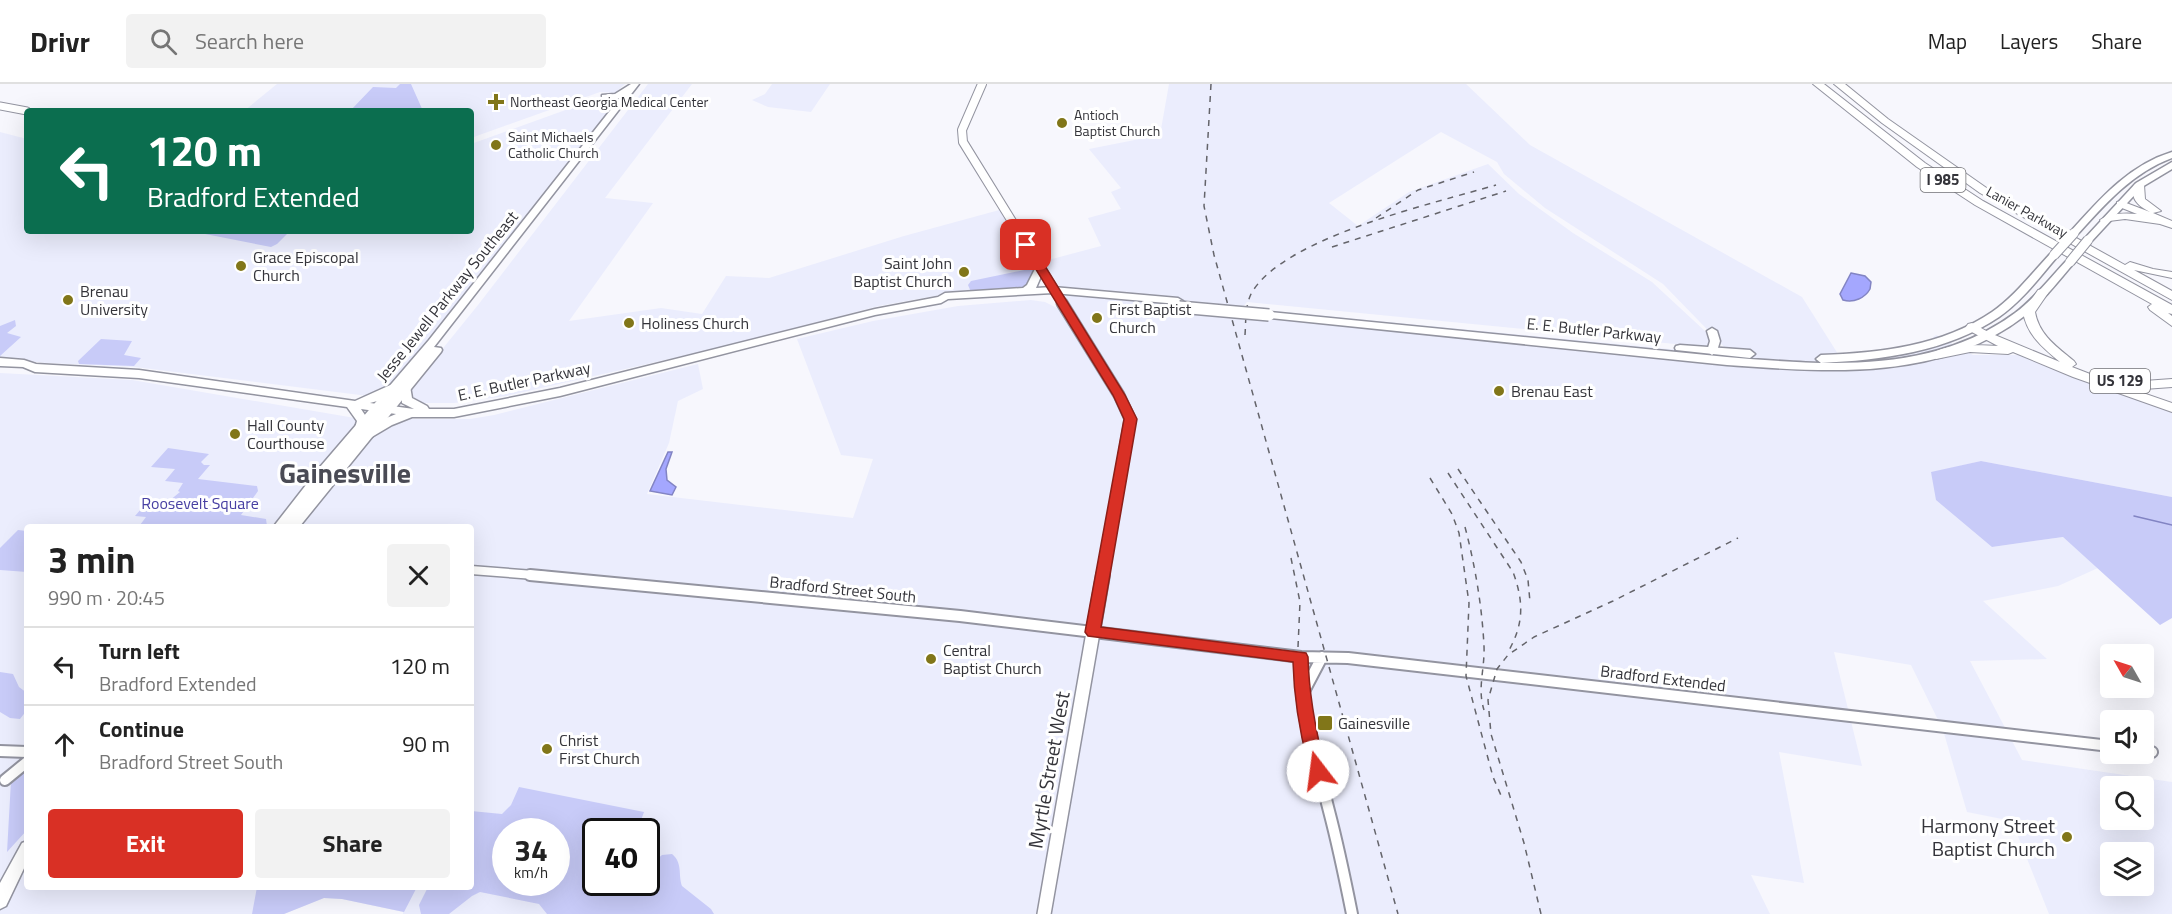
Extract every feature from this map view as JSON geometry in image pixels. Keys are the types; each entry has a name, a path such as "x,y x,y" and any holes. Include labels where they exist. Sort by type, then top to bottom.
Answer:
{"highway":[{"name":"Lanier Parkway","path":"1818,84 1921,165 1979,203 2172,310"},
{"name":"Lanier Parkway","path":"1839,84 1885,121 1983,191 2090,245 2172,296"},
{"path":"2139,185 2136,193 2141,202 2169,220"},
{"path":"2122,202 2169,220"},
{"path":"2105,220 2125,216 2169,220"},
{"path":"2090,245 2144,270 2172,275"},
{"path":"2121,282 2172,322"},
{"name":"US 129","path":"2042,293 2029,312 2032,327 2070,364 2120,381 2144,385 2172,383"},
{"path":"1973,326 2035,356 2119,390 2172,408"},
{"path":"1989,335 2070,364"},
{"path":"1936,355 1984,348 2035,356"}],"main road":[{"path":"605,97 621,95 634,84"},
{"name":"Jesse Jewell Parkway Southeast","path":"282,524 324,470 385,408 634,84"},
{"name":"Jesse Jewell Parkway Southeast","path":"401,387 644,84"},
{"name":"Myrtle Street West","path":"982,84 962,130 961,138 1119,395 1130,419 1044,914"},
{"name":"E. E. Butler Parkway","path":"941,300 945,296 1026,290 1807,359 1866,356 1915,348 1973,326 2008,305 2129,176 2153,162 2172,155"},
{"name":"E. E. Butler Parkway","path":"1268,312 1797,366 1883,364 1936,355 1989,335 2020,315 2070,262 2090,245 2105,220 2139,185 2172,165"},
{"path":"2108,196 2122,202"},
{"path":"1026,290 1032,285 1040,267"},
{"name":"E. E. Butler Parkway","path":"0,362 35,368 139,374 413,413 435,414 474,411 560,392 867,314 941,300 949,303 1055,294"},
{"path":"1712,331 1715,341 1712,351"},
{"name":"E. E. Butler Parkway","path":"0,370 35,368"},
{"path":"413,413 363,432 363,421 350,403 401,387 408,402 435,414"},
{"name":"Jesse Jewell Parkway Southeast","path":"294,524 363,432"},
{"path":"0,901 24,853"},
{"path":"0,908 4,914"}],"street":[{"path":"0,106 24,110"},
{"name":"Bradford Street South","path":"474,570 806,600 1212,646"},
{"name":"Bradford Extended","path":"1212,646 1981,729 2100,745"},
{"path":"1301,657 1302,697 1307,732 1341,859 1352,914"},
{"path":"1302,697 1322,657"},
{"path":"0,751 24,752"},
{"path":"5,780 24,764"}],"shaded area":[{"path":"277,84 625,84 615,93 600,92 474,137 474,108 248,108"},
{"path":"648,84 692,84 605,198 653,203 569,321 661,308 702,314 726,276 769,278 904,236 1003,209 1037,263 1101,246 1088,218 1121,209 1111,192 1121,188 1089,149 1160,135 1169,84 1466,84 1530,145 1802,297 1845,365 1919,349 1936,335 1973,355 2022,355 2172,410 2172,497 1981,461 1931,473 1992,547 2063,537 2098,568 2058,586 1983,601 2047,659 1970,661 2022,760 2131,776 2100,776 2100,830 2154,830 2154,779 2172,782 2172,914 2049,914 2012,821 1967,812 1943,730 1911,665 1834,652 1862,766 1779,752 1804,883 1751,875 1770,914 403,914 403,912 342,899 324,898 284,914 0,914 0,373 132,380 390,424 406,419 470,419 494,415 698,364 703,389 678,401 669,443 647,494 853,518 873,459 841,455 797,339 873,321 958,306 1031,300 1045,302 1061,310 1040,268 1026,286 963,291 879,306 727,346 506,396 454,403 419,403 406,394 478,305","holes":["1441,132 1497,162 1504,174 1545,208 1663,284 1732,355 1242,308 1247,302 1706,347 1710,343 1706,332 1652,282 1573,233 1519,194 1488,164 1409,192 1358,226 1329,203"]},
{"path":"772,84 830,84 811,112 768,107 752,100 765,94"},
{"path":"596,99 617,101 420,353 384,390 368,396 135,367 46,363 0,358 0,132 24,138 24,234 474,234 474,143"}],"green space":[{"path":"400,84 411,84 422,108 353,108 373,87 396,88"},
{"path":"205,234 287,234 271,247"},
{"path":"1036,268 1030,284 1022,289 971,292 968,285 971,281"},
{"path":"15,320 16,326 7,333 21,337 0,356 0,326"},
{"path":"101,339 132,341 124,355 141,358 134,366 79,364 78,361"},
{"name":"Roosevelt Square","path":"168,448 209,454 201,462 204,465 210,465 198,479 257,486 258,491 241,515 266,519 267,524 141,524 146,517 135,516 148,501 164,505 180,492 178,491 183,483 165,481 175,469 151,467"},
{"path":"1981,461 2172,497 2172,618 2160,625 2063,537 1992,547 1936,500 1931,472"},
{"path":"18,530 24,531 24,572 0,570 0,548"},
{"path":"0,672 13,674 19,687 24,691 24,714 20,719 10,718 0,712"},
{"path":"24,767 24,833 7,852 11,781"},
{"path":"519,787 644,812 642,818 582,818 582,896 660,896 660,857 672,854 678,861 682,886 714,914 547,914 539,904 500,896 570,896 570,818 492,818 492,894 480,892 449,914 421,914 419,905 426,890 474,890 474,811 502,814 511,805"},
{"path":"256,890 415,890 404,912 342,899 324,898 284,914 252,914"}],"water":[{"path":"1851,273 1865,276 1871,282 1870,289 1859,299 1843,300 1840,294"},
{"path":"668,452 672,452 666,469 667,480 676,487 672,495 650,491"}],"waterway":[{"path":"2134,516 2172,525"}],"railway":[{"path":"1211,84 1204,206 1214,255 1398,914"},
{"path":"1376,218 1418,190 1474,172"},
{"path":"1245,335 1251,294 1268,274 1294,255 1326,239 1400,212 1496,185"},
{"path":"1332,247 1506,191"},
{"path":"1458,469 1521,562 1528,580 1530,602"},
{"path":"1448,473 1513,572 1519,593 1521,613 1517,632 1508,652"},
{"path":"1430,478 1452,514 1459,533 1469,603 1466,676 1493,777 1503,800"},
{"path":"1465,527 1482,616 1484,654 1481,694 1484,710"},
{"path":"1541,914 1524,843 1491,734 1488,700 1497,669 1508,655 1534,637 1613,601 1738,538"},
{"path":"1291,558 1300,602 1298,647"}],"place":[{"name":"Northeast Georgia Medical Center","path":"496,102"},
{"name":"Antioch Baptist Church","path":"1062,123"},
{"name":"Saint Michaels Catholic Church","path":"496,145"},
{"name":"Grace Episcopal Church","path":"241,266"},
{"name":"Saint John Baptist Church","path":"964,272"},
{"name":"Brenau University","path":"68,300"},
{"name":"First Baptist Church","path":"1097,318"},
{"name":"Holiness Church","path":"629,323"},
{"name":"Brenau East","path":"1499,391"},
{"name":"Hall County Courthouse","path":"235,434"},
{"name":"Central Baptist Church","path":"931,659"},
{"name":"Gainesville","path":"1325,723"},
{"name":"Christ First Church","path":"547,749"},
{"name":"Harmony Street Baptist Church","path":"2067,837"}],"district":[{"name":"Gainesville","path":"345,473"}],"route":[{"path":"1026,245 1119,395 1130,419 1093,632 1301,657 1302,697 1307,732 1318,771"}]}
